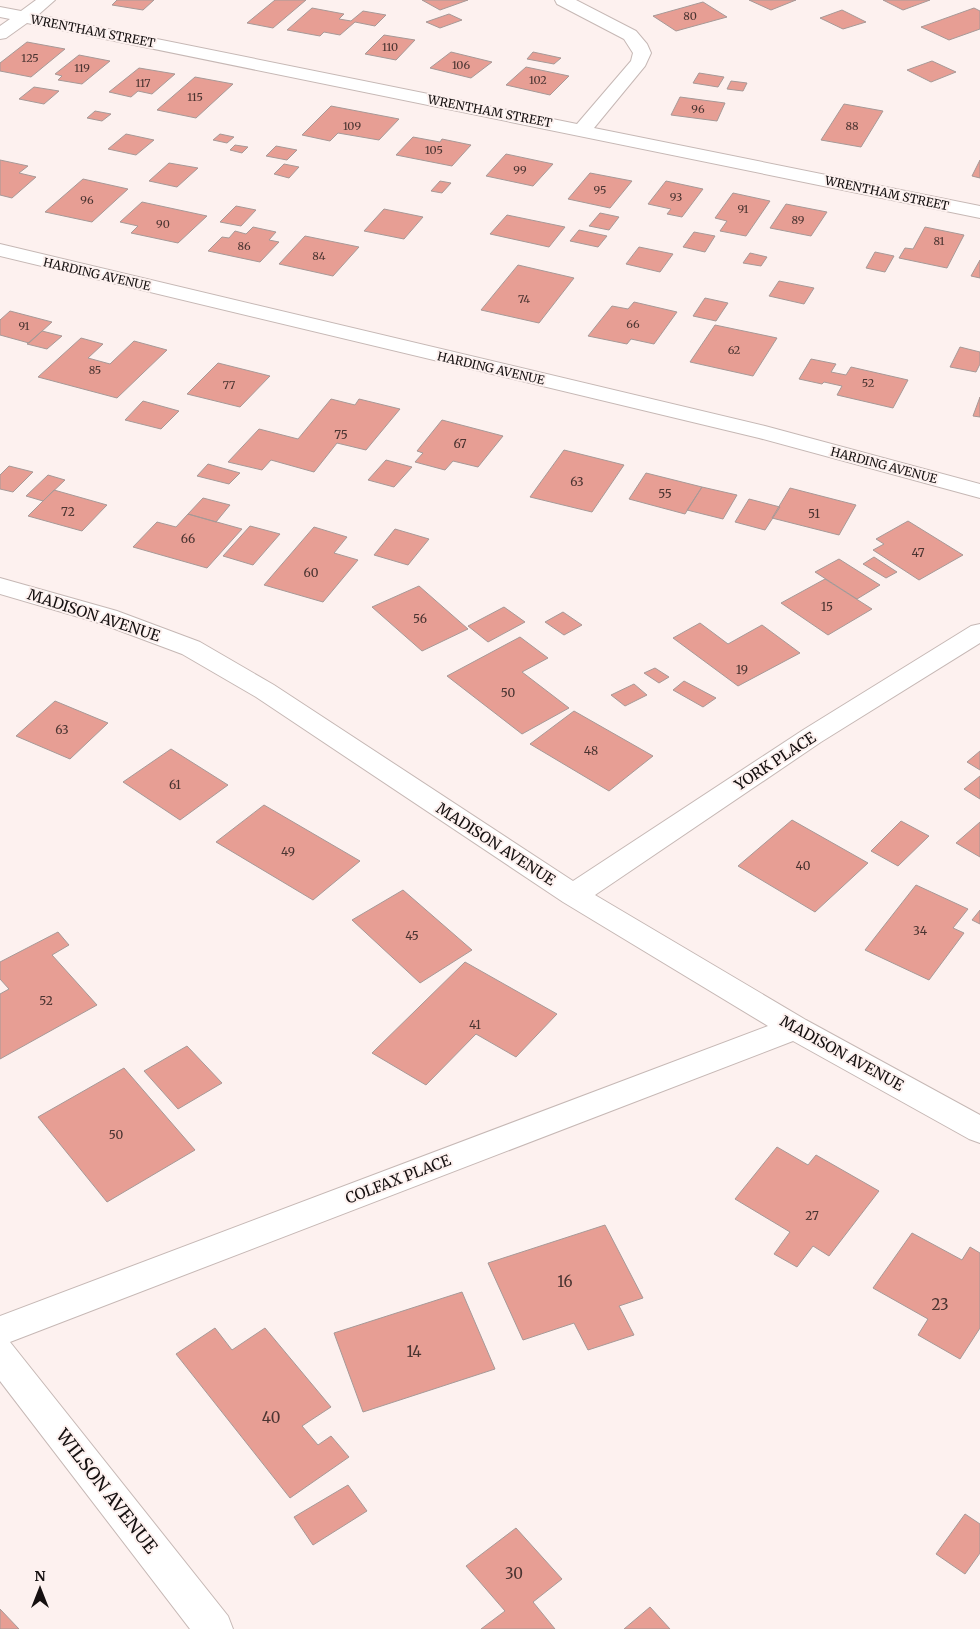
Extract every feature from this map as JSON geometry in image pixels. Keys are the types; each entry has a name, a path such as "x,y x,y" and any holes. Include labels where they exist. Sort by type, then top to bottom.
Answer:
{"street":[{"path":"0,34 47,0"},
{"path":"563,0 630,36 638,44 642,53 639,62 582,130"},
{"name":"WRENTHAM STREET","path":"0,12 980,212"},
{"name":"HARDING AVENUE","path":"0,250 765,433 980,491"},
{"name":"MADISON AVENUE","path":"0,586 108,617 191,648 265,691 573,895 795,1028 980,1130"},
{"name":"YORK PLACE","path":"573,895 812,736 980,632"},
{"name":"COLFAX PLACE","path":"0,1331 795,1028"},
{"name":"WILSON AVENUE","path":"0,1354 214,1629"}],"building":[{"path":"117,0 154,0 143,10 112,5"},
{"path":"275,0 306,0 273,28 247,23"},
{"path":"422,0 468,0 440,10"},
{"path":"749,0 796,0 771,10"},
{"path":"883,0 930,0 903,10"},
{"path":"703,2 727,17 676,31 653,16"},
{"path":"312,8 344,14 339,19 351,21 363,11 386,15 375,26 355,22 340,35 324,32 320,36 287,30"},
{"path":"974,8 980,11 980,29 949,40 921,27"},
{"path":"842,10 866,22 843,29 820,18"},
{"path":"449,14 462,20 440,28 426,22"},
{"path":"384,35 415,40 396,60 365,54"},
{"path":"27,42 65,49 31,77 0,71 0,63"},
{"path":"451,52 492,62 471,78 430,68"},
{"path":"533,52 561,58 554,64 527,59"},
{"path":"79,55 110,61 82,84 58,80 62,76 55,74"},
{"path":"932,61 956,72 931,82 907,70"},
{"path":"526,67 569,76 550,95 506,85"},
{"path":"139,68 175,74 152,94 138,91 131,97 109,92"},
{"path":"699,73 724,77 718,87 693,83"},
{"path":"195,77 233,84 196,118 157,110"},
{"path":"731,81 747,83 743,91 727,89"},
{"path":"34,87 59,91 44,104 19,99"},
{"path":"680,97 725,103 717,121 671,115"},
{"path":"844,104 883,111 861,147 821,140"},
{"path":"331,106 399,119 379,140 338,133 330,141 302,135"},
{"path":"95,111 111,114 102,121 87,118"},
{"path":"126,134 154,140 136,155 108,149"},
{"path":"220,134 234,137 227,143 213,140"},
{"path":"413,137 440,142 442,139 471,145 452,166 396,155"},
{"path":"235,145 248,147 242,153 230,150"},
{"path":"276,146 297,150 287,160 266,156"},
{"path":"506,154 553,164 533,186 486,176"},
{"path":"0,160 28,166 19,173 36,177 12,198 0,195"},
{"path":"980,160 980,178 972,176"},
{"path":"169,163 198,168 177,187 149,181"},
{"path":"284,164 299,167 289,178 274,174"},
{"path":"590,173 632,181 610,208 568,199"},
{"path":"83,179 128,189 92,222 45,212"},
{"path":"440,181 451,183 442,193 431,191"},
{"path":"666,181 703,189 682,217 667,214 671,209 648,204"},
{"path":"733,193 770,201 746,236 720,231 727,221 715,218"},
{"path":"142,202 207,216 178,243 131,233 138,226 120,222"},
{"path":"786,204 827,212 811,236 770,228"},
{"path":"236,206 256,210 241,226 220,222"},
{"path":"384,209 423,217 404,239 364,231"},
{"path":"600,213 619,217 609,230 589,226"},
{"path":"507,215 565,227 549,247 490,234"},
{"path":"253,227 276,232 269,240 279,242 260,262 208,251 222,237 229,238 235,231 246,234"},
{"path":"925,227 964,235 947,268 899,258 905,248 913,249"},
{"path":"579,230 607,236 598,247 570,241"},
{"path":"694,232 715,236 705,252 683,247"},
{"path":"305,236 359,247 333,276 279,264"},
{"path":"639,247 673,254 660,272 626,264"},
{"path":"875,252 894,256 885,272 866,268"},
{"path":"750,253 767,257 761,266 743,263"},
{"path":"980,260 980,278 971,276"},
{"path":"518,265 574,278 539,323 481,310"},
{"path":"779,281 814,288 804,304 769,296"},
{"path":"705,298 728,303 716,321 693,316"},
{"path":"634,302 677,312 654,344 631,339 627,344 588,336 612,306 628,309"},
{"path":"10,311 52,322 29,343 0,335 0,320"},
{"path":"715,325 777,338 753,376 690,362"},
{"path":"42,331 62,336 47,349 27,344"},
{"path":"81,338 103,344 88,358 110,364 134,341 167,350 117,398 38,377"},
{"path":"960,347 980,352 980,364 976,372 950,367"},
{"path":"811,359 836,364 831,372 846,375 851,367 908,380 893,408 837,395 842,386 799,379"},
{"path":"218,363 270,376 240,407 187,394"},
{"path":"980,397 980,417 973,416"},
{"path":"331,399 355,405 359,399 400,409 366,450 337,443 314,472 271,460 262,470 228,462 259,429 298,439"},
{"path":"143,401 179,411 161,429 125,420"},
{"path":"442,420 503,436 478,467 453,461 445,470 415,462 423,453 417,451"},
{"path":"564,450 624,465 592,512 530,497"},
{"path":"386,460 412,467 394,487 368,480"},
{"path":"208,464 240,473 229,484 197,476"},
{"path":"9,466 33,472 13,492 0,489 0,475"},
{"path":"646,473 702,487 685,514 629,499"},
{"path":"48,475 65,480 43,501 26,496"},
{"path":"702,487 737,495 723,519 687,510"},
{"path":"790,488 856,505 839,535 772,518"},
{"path":"54,490 107,505 82,531 28,516"},
{"path":"203,498 230,505 216,522 188,514"},
{"path":"749,499 780,507 765,530 735,522"},
{"path":"188,514 242,529 207,568 133,547 157,522 176,527"},
{"path":"908,521 963,555 919,580 873,550 884,544 876,539"},
{"path":"250,526 280,534 253,565 223,556"},
{"path":"314,527 347,537 334,553 358,560 323,602 264,585"},
{"path":"395,529 429,539 408,565 374,555"},
{"path":"874,557 897,572 886,578 863,564"},
{"path":"839,559 880,585 857,599 815,572"},
{"path":"825,579 872,609 828,635 781,603"},
{"path":"419,586 468,629 422,651 372,607"},
{"path":"504,607 525,622 488,642 468,626"},
{"path":"563,612 582,625 564,635 545,622"},
{"path":"700,623 728,644 762,625 800,653 738,686 673,638"},
{"path":"520,637 548,658 522,672 569,708 522,734 447,676"},
{"path":"655,668 669,677 659,683 644,673"},
{"path":"684,681 716,698 703,707 673,690"},
{"path":"634,684 647,695 625,706 611,695"},
{"path":"55,701 108,723 70,759 16,736"},
{"path":"574,711 653,756 609,791 530,744"},
{"path":"171,749 228,785 180,820 123,782"},
{"path":"980,751 980,770 967,762"},
{"path":"980,776 980,799 964,789"},
{"path":"264,805 360,861 313,900 216,842"},
{"path":"792,820 868,863 815,912 738,866"},
{"path":"901,821 929,836 898,866 871,851"},
{"path":"980,822 980,857 956,843"},
{"path":"916,885 968,909 953,928 964,933 929,980 865,950"},
{"path":"403,890 472,950 420,983 352,920"},
{"path":"980,910 980,924 972,920"},
{"path":"58,932 69,945 52,955 97,1005 0,1059 0,994 9,989 0,979 0,962"},
{"path":"465,962 557,1014 516,1057 476,1034 426,1085 372,1053"},
{"path":"187,1046 222,1083 178,1109 144,1071"},
{"path":"124,1068 195,1150 107,1202 38,1117"},
{"path":"777,1147 808,1165 816,1155 879,1191 829,1256 813,1246 797,1267 774,1254 790,1232 735,1199"},
{"path":"605,1225 643,1298 619,1306 634,1335 588,1350 574,1323 523,1340 488,1263"},
{"path":"912,1233 962,1260 970,1247 980,1253 980,1328 960,1359 918,1335 928,1319 873,1288"},
{"path":"462,1292 495,1369 363,1412 334,1333"},
{"path":"215,1328 232,1350 265,1328 331,1407 302,1426 318,1445 331,1436 349,1457 290,1498 176,1354"},
{"path":"348,1485 367,1511 313,1545 294,1517"},
{"path":"965,1514 980,1524 980,1553 965,1574 936,1554"},
{"path":"516,1528 562,1579 533,1602 555,1629 481,1629 505,1611 466,1566"},
{"path":"650,1607 670,1629 624,1629"},
{"path":"0,1609 19,1629 0,1629"}]}
